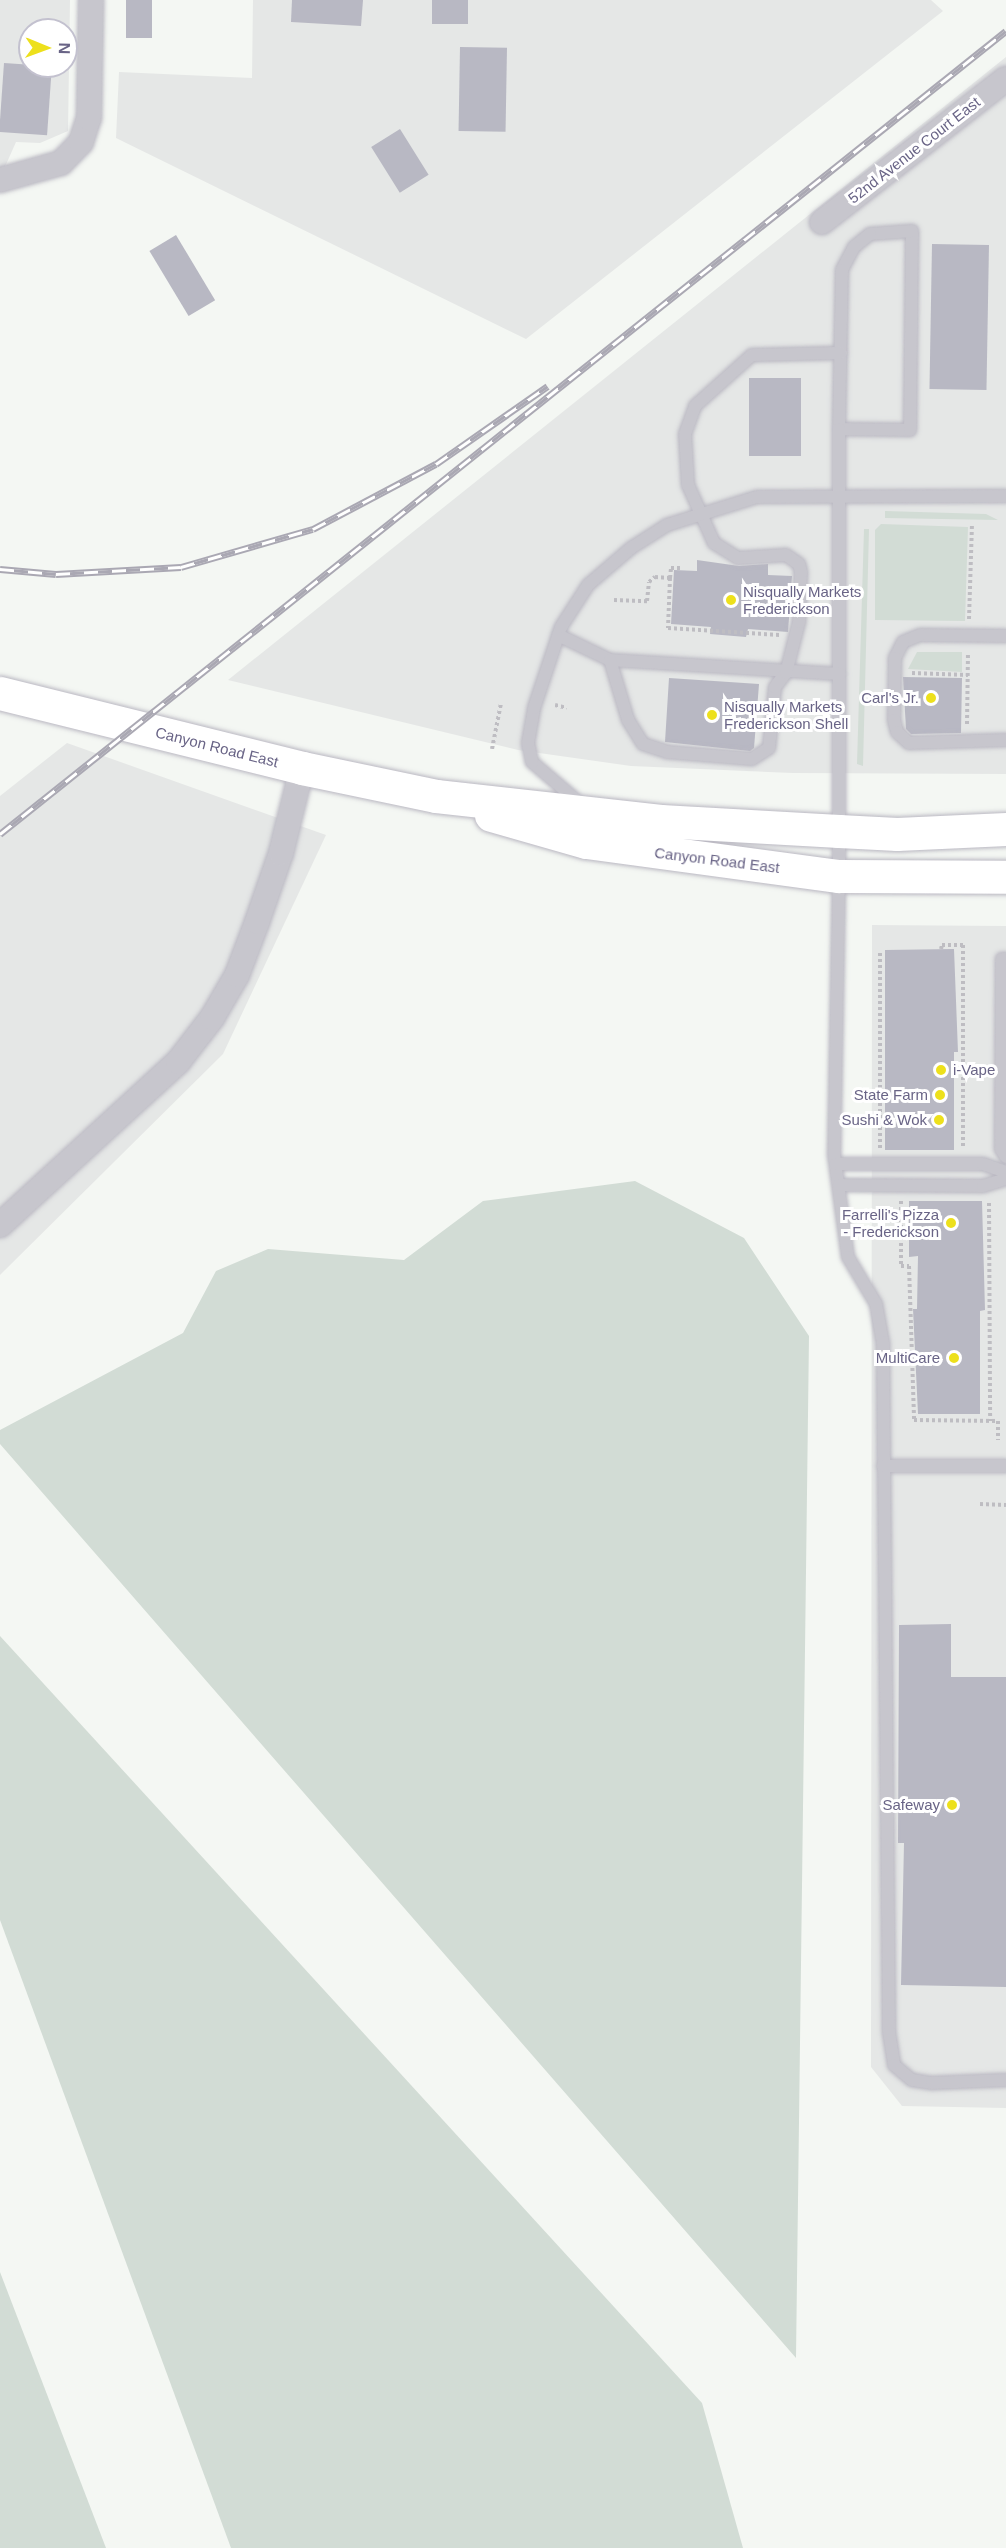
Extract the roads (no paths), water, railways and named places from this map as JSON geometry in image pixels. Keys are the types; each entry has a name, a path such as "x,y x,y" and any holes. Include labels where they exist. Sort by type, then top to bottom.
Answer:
{"main road":[{"name":"Canyon Road East","path":"0,693 302,768 436,796 662,821 897,834 1006,829"},
{"name":"Canyon Road East","path":"436,796 529,828 586,842 839,876 1006,878"}],"street":[{"path":"0,180 61,163 81,142 88,118 91,0"},
{"name":"52nd Avenue Court East","path":"822,222 1006,78"},
{"path":"0,1225 178,1062 212,1018 237,975 257,922 281,853 302,768"}],"lane":[{"path":"839,429 910,430 912,231 870,234 846,257 842,270 839,429 842,496 836,1164 848,1257 876,1304 883,1342 890,2032 894,2065 912,2080 932,2083 1006,2080"},
{"path":"610,660 628,720 643,744 667,752 752,759 769,748 775,687 786,673 799,622 799,564 786,555 730,556 714,543 685,470 685,434 695,406 753,355 841,353"},
{"path":"591,812 532,762 528,742 534,708 558,635 588,585 622,555 667,525 702,512 757,497 1006,496"},
{"path":"558,635 610,660 786,673 840,674"},
{"path":"1006,636 920,635 903,642 895,658 894,711 897,732 909,743 1006,740"},
{"path":"1006,959 1002,959 1001,1138 1006,1157"},
{"path":"836,1164 983,1164 1006,1172"},
{"path":"839,1185 983,1186 1006,1179"},
{"path":"883,1466 1006,1466"}],"railway":[{"path":"0,834 1006,31"},
{"path":"0,569 56,574 181,567 313,529 436,464 548,386"}],"place":[{"name":"Nisqually Markets Frederickson","path":"731,600"},
{"name":"Carl's Jr.","path":"931,698"},
{"name":"Nisqually Markets Frederickson Shell","path":"712,715"},
{"name":"i-Vape","path":"941,1070"},
{"name":"State Farm","path":"940,1095"},
{"name":"Sushi & Wok","path":"939,1120"},
{"name":"Farrelli's Pizza - Frederickson","path":"951,1223"},
{"name":"MultiCare","path":"954,1358"},
{"name":"Safeway","path":"952,1805"}]}
